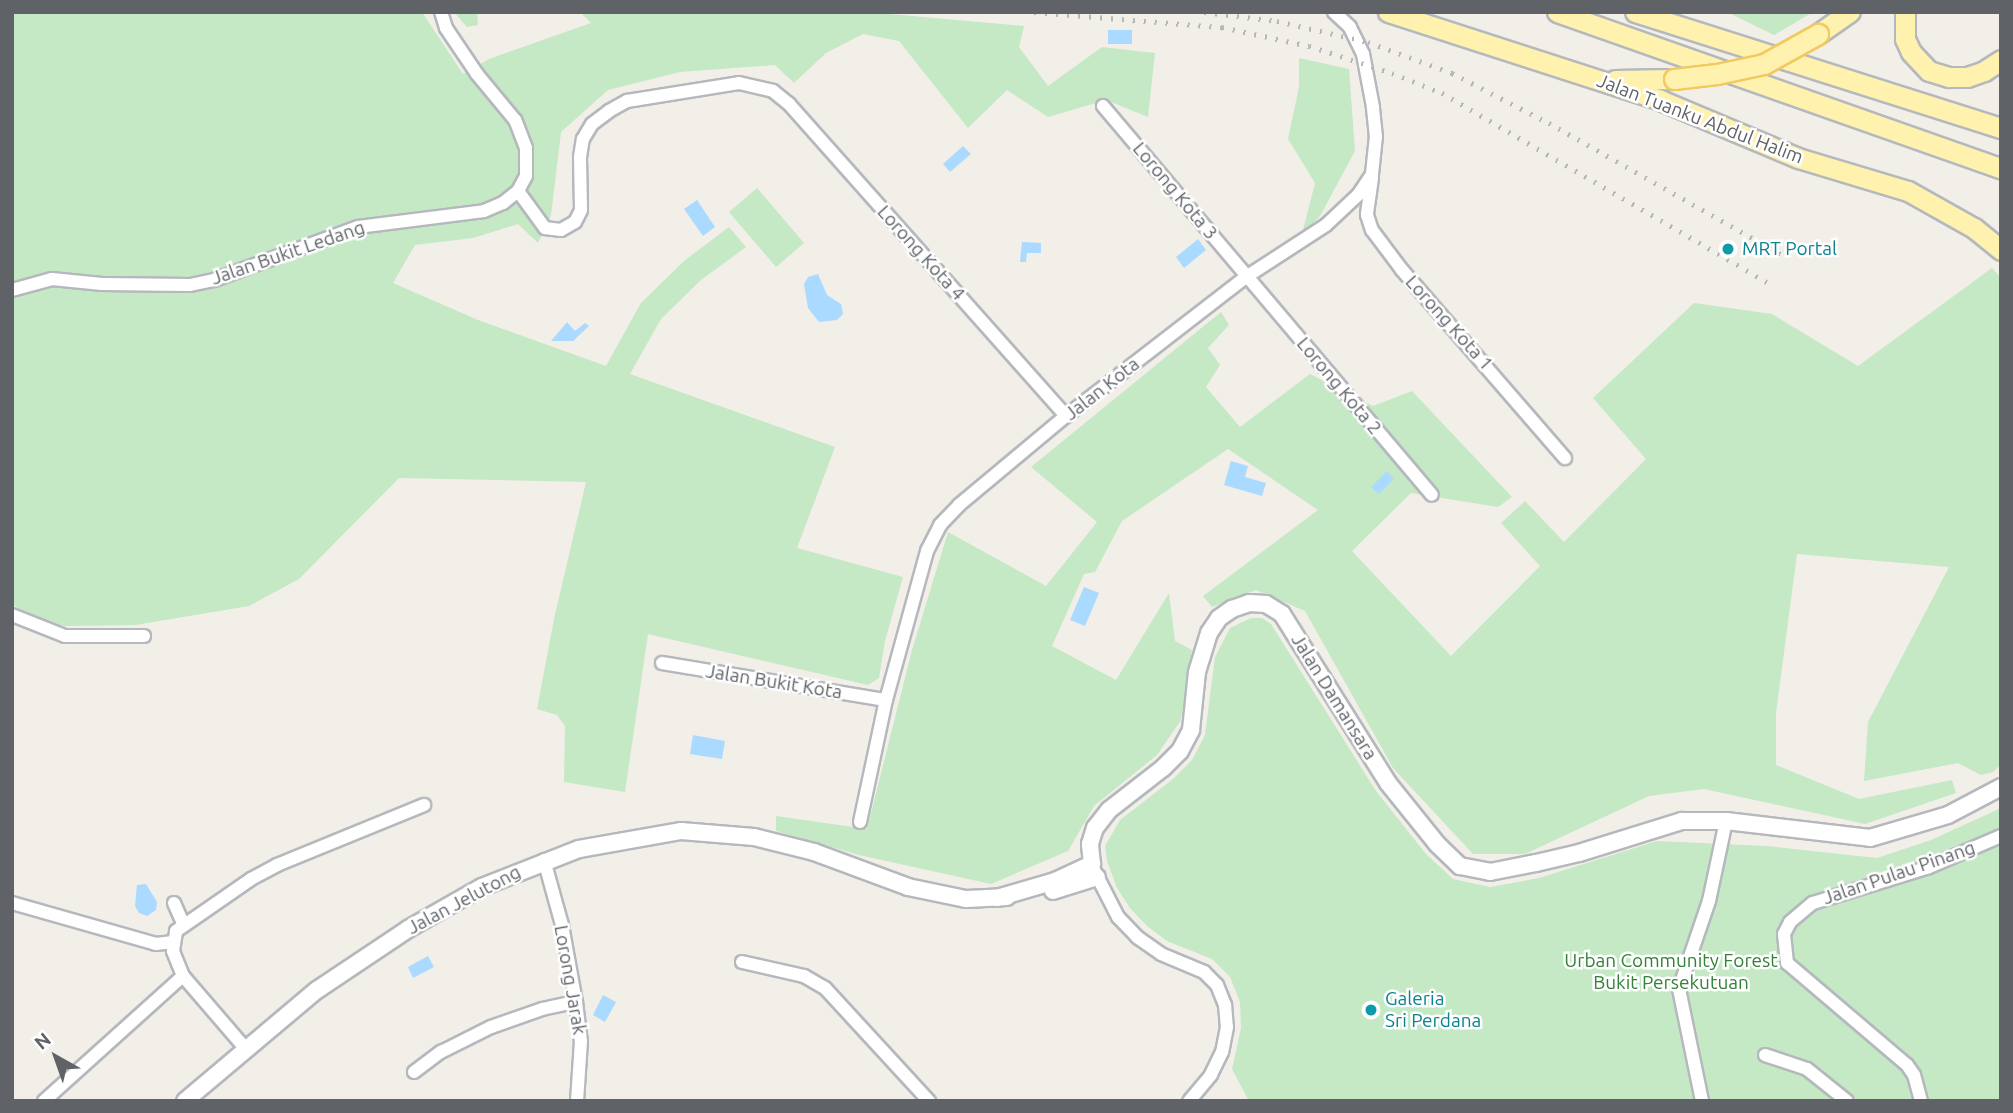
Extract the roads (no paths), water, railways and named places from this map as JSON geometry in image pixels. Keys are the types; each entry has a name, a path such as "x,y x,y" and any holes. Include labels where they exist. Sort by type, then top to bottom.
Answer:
{"main road":[{"name":"Jalan Tuanku Abdul Halim","path":"1388,12 1660,100 1798,159 1908,191 1974,228 2001,250"},
{"path":"1557,12 2001,168"},
{"path":"1635,12 2001,128"},
{"path":"1595,79 1674,79 1717,74 1764,64 1818,34 1850,12"},
{"path":"1905,12 1905,39 1911,52 1929,71 1949,77 1968,77 2001,60"}],"street":[{"path":"441,12 446,28 477,74 515,120 526,148 526,176 518,191"},
{"path":"1334,12 1350,27 1363,54 1376,138 1372,174"},
{"name":"Lorong Kota 4","path":"518,191 545,228 561,230 575,222 581,210 580,157 583,139 592,124 609,111 627,101 739,83 773,91 789,104 1066,416"},
{"name":"Lorong Kota 3","path":"1103,106 1246,276"},
{"name":"Jalan Kota","path":"860,822 886,700 927,551 940,525 959,505 1066,416 1246,276 1326,225 1358,195 1372,174"},
{"name":"Lorong Kota 1","path":"1372,174 1367,215 1372,230 1402,270 1565,458"},
{"name":"Jalan Bukit Ledang","path":"12,290 52,279 115,285 190,285 214,280 358,227 484,211 503,203 518,191"},
{"name":"Lorong Kota 2","path":"1246,276 1432,495"},
{"name":"Jalan Damansara","path":"1090,844 1095,828 1109,810 1180,751 1191,730 1197,672 1209,633 1219,618 1232,608 1249,603 1266,604 1282,614 1388,783 1437,844 1460,866 1490,872 1579,853 1682,821 1726,821 1870,838 1948,815 2001,787"},
{"path":"12,615 65,636 144,636"},
{"name":"Jalan Bukit Kota","path":"662,663 886,700"},
{"path":"245,1048 183,976 175,959 173,942 176,931 277,865 424,804"},
{"path":"1702,1101 1679,989 1709,901 1726,821"},
{"name":"Jalan Jelutong","path":"185,1101 317,990 408,929 482,887 544,860 628,838 681,831 754,837 814,852 908,887 966,899 1035,896 1094,871"},
{"name":"Jalan Pulau Pinang","path":"1921,1101 1914,1075 1907,1065 1787,963 1784,934 1790,922 1813,903 1929,867 2001,836"},
{"path":"1090,844 1094,871 1118,917 1137,937 1161,954 1204,972 1217,985 1225,1005 1227,1027 1222,1052 1211,1075 1189,1101"},
{"path":"1032,887 1068,865 1090,844"},
{"name":"Lorong Jarak","path":"544,860 562,925 576,1002 581,1041 577,1101"},
{"name":"Jalan Jelutong","path":"997,898 1094,871"},
{"path":"12,903 156,944 173,942"},
{"path":"174,903 184,925"},
{"path":"742,962 803,976 825,988 929,1101"},
{"path":"44,1101 183,976"},
{"path":"414,1072 441,1052 491,1027 542,1009 576,1002"},
{"path":"1765,1055 1807,1069 1847,1101"}],"water":[{"path":"1108,30 1132,30 1132,44 1108,44"},
{"path":"963,146 971,154 950,172 943,164"},
{"path":"697,200 715,227 703,236 684,209"},
{"path":"1198,239 1206,250 1184,268 1176,257"},
{"path":"1022,242 1041,243 1041,253 1027,253 1026,262 1020,262"},
{"path":"818,274 827,295 841,304 843,314 837,320 819,322 808,308 804,284 808,277"},
{"path":"567,322 575,331 585,323 589,326 573,341 551,341"},
{"path":"1231,461 1248,466 1245,477 1266,483 1262,496 1224,485"},
{"path":"1387,471 1394,479 1379,494 1371,487"},
{"path":"1084,587 1099,593 1085,626 1070,620"},
{"path":"693,735 725,741 722,759 690,754"},
{"path":"146,884 157,902 156,910 147,916 139,913 135,906 137,885"},
{"path":"428,956 434,967 413,978 408,967"},
{"path":"603,995 616,1002 605,1022 593,1015"}],"railway":[{"path":"1034,12 1222,27 1309,46 1392,73 1442,93 1770,284"},
{"path":"1204,12 1277,21 1368,42 1452,73 1549,123 1786,257"}],"place":[{"name":"MRT Portal","path":"1728,249"},
{"name":"Galeria Sri Perdana","path":"1371,1010"}],"park label":[{"name":"Urban Community Forest Bukit Persekutuan","path":"1671,972"}]}
